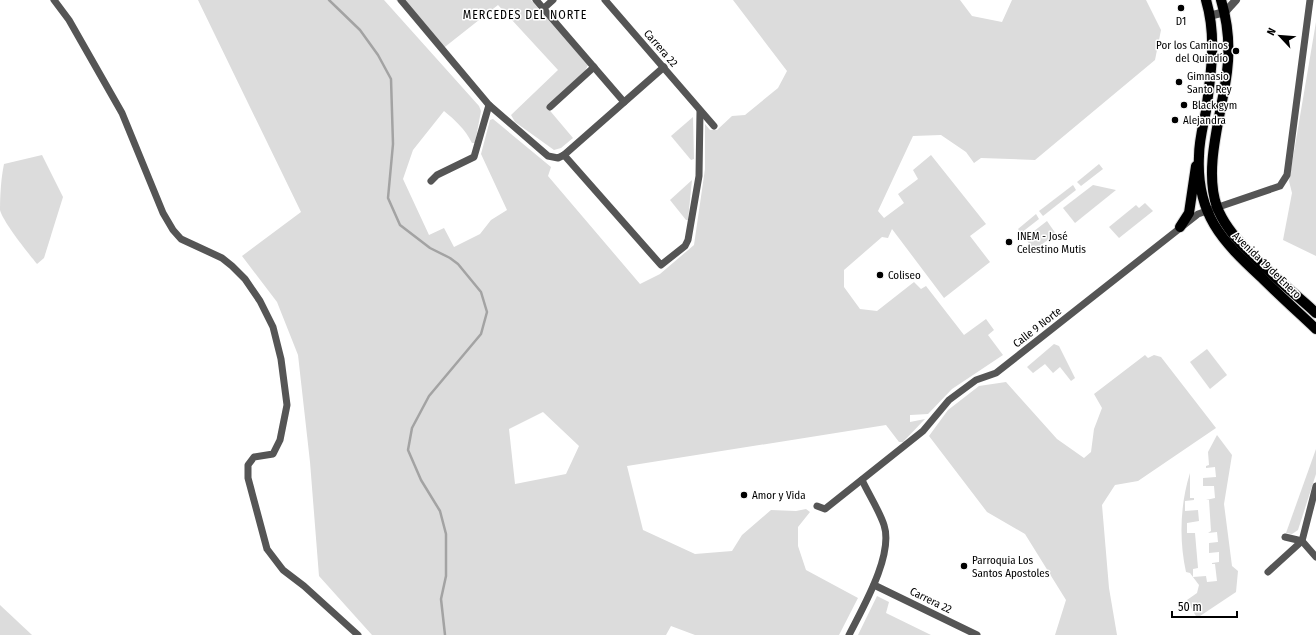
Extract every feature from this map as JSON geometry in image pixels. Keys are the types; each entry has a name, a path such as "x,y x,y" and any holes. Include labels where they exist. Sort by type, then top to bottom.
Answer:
{"main road":[{"name":"Avenida 19 de Enero","path":"1206,0 1212,33 1212,69 1199,156 1201,186 1206,211 1213,225 1229,248 1316,329"},
{"name":"Avenida 19 de Enero","path":"1221,0 1228,34 1227,71 1215,141 1212,174 1217,206 1223,219 1248,251 1316,313"},
{"path":"1180,227 1189,213 1193,179 1199,156"}],"street":[{"path":"54,0 70,20 122,113 163,213 173,230 181,239 222,258 232,266 245,279 273,327 281,359 286,405 280,440 273,454 254,457 248,465 248,478 254,507 267,549 283,570 304,586 358,635"},
{"path":"401,0 488,106 548,156 558,158 564,155 664,67"},
{"path":"536,0 624,102"},
{"path":"544,9 553,0"},
{"name":"Carrera 22","path":"605,0 714,126"},
{"path":"1209,16 1224,12 1236,0"},
{"name":"Calle 9 Norte","path":"817,506 825,509 924,431 949,400 976,380 996,373 1198,214 1217,206 1280,186 1287,175 1310,0"},
{"path":"550,107 594,67"},
{"path":"431,181 437,175 474,157 488,106"},
{"path":"564,155 661,265 685,246 688,240 699,176 700,111"},
{"path":"849,635 874,585 885,545 885,526 862,480"},
{"path":"1268,572 1302,540 1316,486"},
{"path":"1285,537 1302,540 1316,557"},
{"name":"Carrera 22","path":"874,585 977,635"}],"shaded area":[{"path":"198,0 384,0 479,106 481,111 475,143 472,143 460,125 444,111 413,150 403,179 429,235 444,228 454,247 480,234 491,220 507,210 481,154 490,120 493,119 551,167 548,176 640,284 660,274 694,245 705,169 705,124 710,130 717,130 732,116 745,115 778,88 787,71 733,0 960,0 972,16 1002,22 1012,0 1146,0 1161,30 1155,60 1035,160 981,158 974,163 966,152 941,135 913,136 878,211 884,218 904,203 898,194 918,179 913,170 931,155 986,224 970,236 990,262 944,298 892,229 888,238 882,237 844,270 844,287 860,309 877,311 914,282 921,289 926,286 964,335 986,319 994,330 988,335 1003,355 952,389 928,414 910,415 910,422 925,419 903,442 899,442 886,425 627,466 643,530 695,554 732,551 742,535 771,510 796,511 806,509 810,512 798,527 798,546 806,570 858,598 839,635 695,635 671,626 666,635 372,635 319,576 310,462 298,355 277,302 242,256 301,212","holes":["543,412 579,446 566,474 515,484 509,429"]},
{"path":"396,0 531,0 588,65 585,71 546,106 573,138 561,148 554,150 515,122 511,115 558,70 498,5 441,50"},
{"path":"1316,22 1316,256 1283,240 1292,193 1289,181"},
{"path":"693,117 694,159 691,160 671,136"},
{"path":"42,155 63,197 44,258 37,264 16,237 2,215 0,210 0,199 4,164"},
{"path":"1099,164 1103,169 1081,186 1077,182"},
{"path":"692,180 688,220 686,220 670,200"},
{"path":"1073,185 1076,190 1043,216 1039,211"},
{"path":"1093,185 1116,190 1075,223 1063,208"},
{"path":"1145,203 1153,211 1119,238 1109,227 1136,205 1139,208"},
{"path":"1036,214 1039,219 1021,233 1018,229"},
{"path":"1047,221 1056,234 1034,250 1025,238"},
{"path":"1054,344 1059,346 1075,378 1071,381 1060,367 1053,373 1045,364 1033,373 1027,367"},
{"path":"1207,349 1227,375 1210,389 1190,362"},
{"path":"1145,355 1148,358 1154,355 1161,357 1216,428 1138,481 1115,485 1102,505 1109,588 1117,635 1055,635 1066,600 1025,534 987,512 929,436 948,410 979,386 1006,382 1057,439 1084,458 1091,452 1094,429 1102,408 1094,394"},
{"path":"1217,435 1232,455 1224,504 1232,566 1238,571 1236,592 1197,618 1187,600 1197,593 1199,585 1193,577 1206,576 1207,582 1217,581 1215,564 1212,563 1219,562 1219,552 1209,553 1209,543 1218,542 1217,532 1208,533 1211,531 1209,500 1206,500 1215,498 1214,486 1203,486 1203,478 1216,477 1215,467 1206,468 1206,466 1209,465 1208,452"},
{"path":"1316,449 1316,474 1298,530 1292,534 1286,533"},
{"path":"1190,473 1190,498 1194,498 1194,500 1185,501 1185,511 1198,510 1199,521 1187,523 1187,533 1195,533 1198,568 1193,569 1193,577 1190,573 1186,572 1182,548 1182,510"},
{"path":"877,596 889,602 886,613 931,635 858,635"},
{"path":"0,605 32,635 0,635"}],"waterway":[{"path":"329,0 360,30 378,55 391,79 393,144 388,198 400,225 430,248 450,258 458,264 481,292 487,312 481,334 429,396 412,428 408,450 421,480 440,511 446,534 446,576 441,599 445,635"}],"place":[{"name":"D1","path":"1181,8"},
{"name":"Por los Caminos del Quindío","path":"1236,51"},
{"name":"Gimnasio Santo Rey","path":"1179,82"},
{"name":"Black gym","path":"1184,105"},
{"name":"Alejandra","path":"1175,120"},
{"name":"INEM - José Celestino Mutis","path":"1009,242"},
{"name":"Coliseo","path":"880,275"},
{"name":"Amor y Vida","path":"744,495"},
{"name":"Parroquia Los Santos Apostoles","path":"964,566"}],"district":[{"name":"MERCEDES DEL NORTE","path":"525,15"}]}
